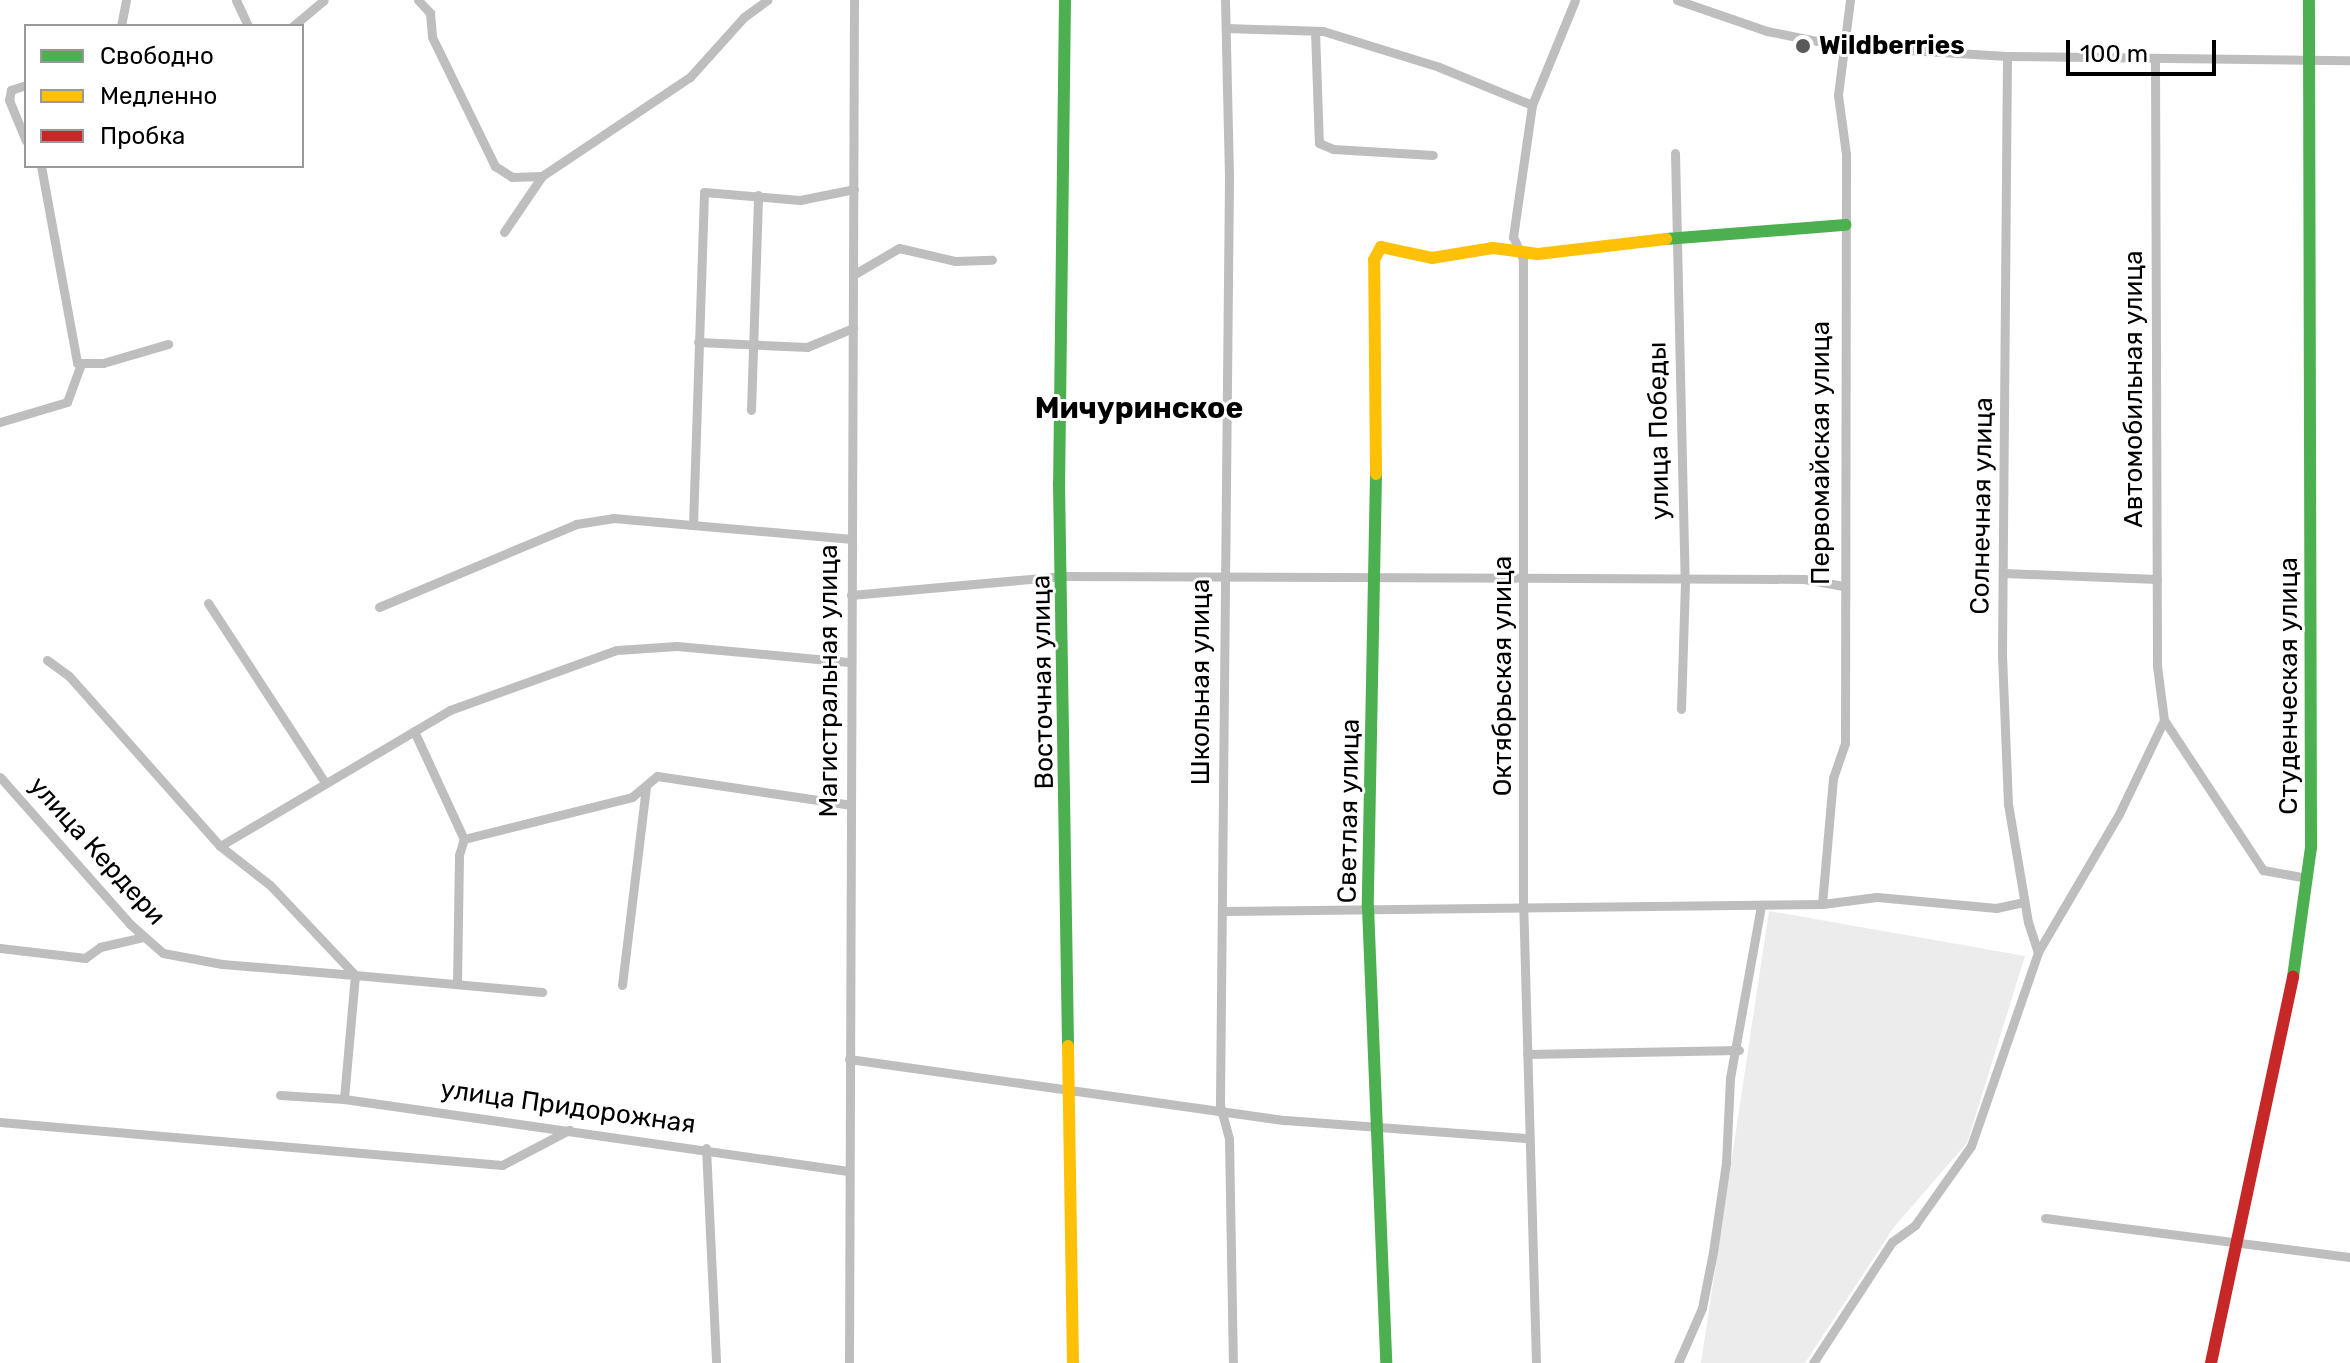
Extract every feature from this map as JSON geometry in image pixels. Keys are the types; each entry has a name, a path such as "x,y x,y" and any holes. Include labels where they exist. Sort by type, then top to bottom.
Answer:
{"street":[{"path":"121,24 126,0"},
{"path":"236,0 247,24"},
{"path":"295,24 324,0"},
{"path":"418,0 430,13 432,37 495,166 512,177 542,176"},
{"path":"504,232 542,176 690,77 744,17 767,0"},
{"name":"Магистральная улица","path":"849,1363 854,0"},
{"name":"Восточная улица","path":"1065,0 1059,143 1062,576 1069,933 1066,1087 1073,1363"},
{"name":"Школьная улица","path":"1225,0 1222,1112 1229,1139 1233,1363"},
{"name":"Октябрьская улица","path":"1536,1363 1526,1138 1523,908 1526,576 1520,252 1513,237 1532,105 1575,0"},
{"path":"1677,0 1767,31 1842,46 2007,56 2350,60"},
{"name":"Первомайская улица","path":"1822,904 1833,778 1845,743 1846,154 1838,95 1850,0"},
{"name":"Студенческая улица","path":"2211,1363 2298,955 2307,878 2312,60 2309,0"},
{"path":"1226,28 1315,31 1439,67 1532,105"},
{"path":"1315,31 1319,143 1333,149 1433,155"},
{"name":"Солнечная улица","path":"2007,56 2002,655 2008,804 2024,902 2038,952"},
{"name":"Автомобильная улица","path":"2155,58 2157,666 2164,720"},
{"path":"24,86 11,90 9,100 24,136"},
{"name":"улица Победы","path":"1675,153 1685,582 1681,709"},
{"path":"41,168 73,353 81,364"},
{"path":"693,525 704,192 800,200 854,189"},
{"path":"751,410 758,195"},
{"path":"1520,252 1845,225"},
{"path":"853,275 907,247 955,261 992,260"},
{"name":"Светлая улица","path":"1386,1363 1368,907 1377,577 1374,260 1381,247 1432,258 1493,248 1520,252"},
{"path":"698,342 807,347 853,328"},
{"path":"81,364 168,344"},
{"path":"0,422 67,402 81,364"},
{"path":"379,607 576,524 613,518 852,539"},
{"path":"2005,573 2157,579"},
{"path":"851,595 1062,576 1223,574 1526,576 1685,582 1804,579 1843,586"},
{"path":"208,603 324,781"},
{"path":"220,846 324,781 485,694 617,650 677,646 851,662"},
{"path":"47,660 69,676 220,846 270,885 355,975 542,992"},
{"path":"2164,720 2263,870 2307,878"},
{"path":"1813,1363 1892,1242 1915,1225 1971,1146 2038,952 2119,814 2164,720"},
{"path":"414,731 464,839 457,984"},
{"path":"464,839 632,797 657,776 850,805"},
{"name":"улица Кердери","path":"0,777 143,937 163,953 222,964 355,975"},
{"path":"622,985 646,787"},
{"path":"1224,911 1822,904 1877,897 1996,908 2024,902"},
{"path":"1678,1363 1702,1308 1713,1252 1726,1163 1730,1078 1739,1050 1761,905"},
{"path":"0,948 85,958 100,947 143,937"},
{"path":"344,1099 355,975"},
{"path":"1527,1054 1739,1050"},
{"path":"849,1059 1066,1087 1222,1112 1377,1130 1526,1138"},
{"name":"улица Придорожная","path":"280,1095 344,1099 706,1148 848,1171"},
{"path":"0,1122 502,1165 569,1130"},
{"path":"706,1148 716,1363"},
{"path":"2045,1218 2350,1257"}],"shaded area":[{"path":"1769,911 2025,956 1967,1143 1894,1227 1805,1363 1701,1363"}],"traffic: fast":[{"path":"1065,0 1059,484 1068,1046"},
{"path":"2293,977 2311,848 2309,0"},
{"path":"1666,239 1845,225"},
{"path":"1376,474 1368,907 1386,1363"}],"traffic: slow":[{"path":"1376,474 1374,260 1381,247 1432,258 1493,248 1538,254 1666,239"},
{"path":"1068,1046 1073,1363"}],"traffic: jam":[{"path":"2211,1363 2293,977"}],"place":[{"name":"Wildberries","path":"1803,46"}],"district":[{"name":"Мичуринское","path":"1139,408"}]}
